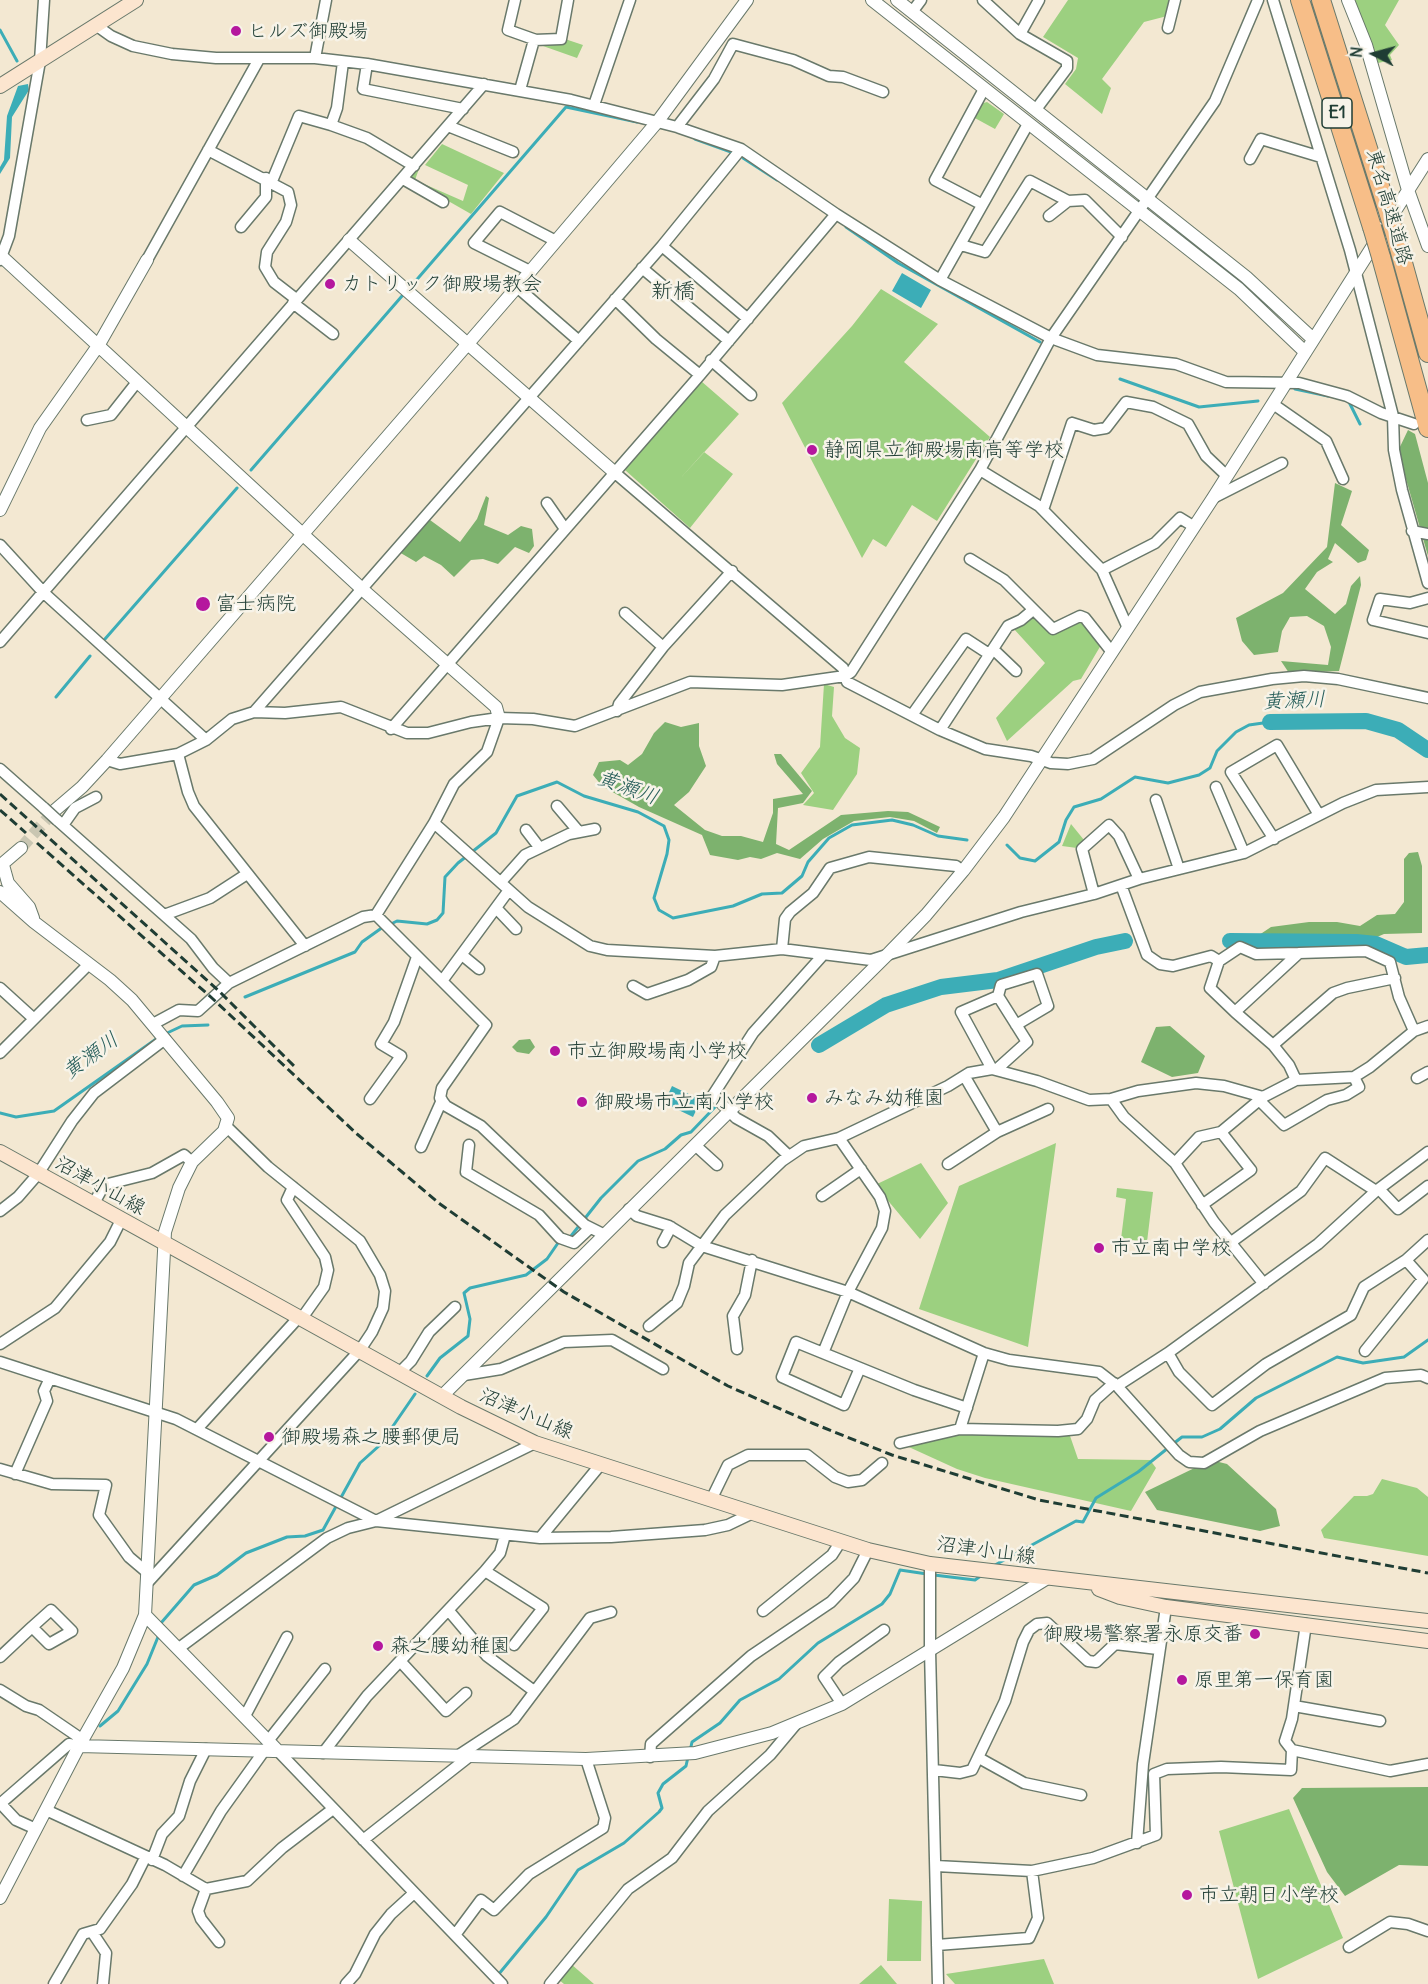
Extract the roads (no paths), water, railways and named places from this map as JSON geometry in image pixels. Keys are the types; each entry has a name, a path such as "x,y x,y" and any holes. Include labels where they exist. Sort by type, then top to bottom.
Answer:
{"highway":[{"name":"東名高速道路","path":"1300,0 1372,227 1421,426"},
{"name":"東名高速道路","path":"1321,0 1386,204 1428,353"}],"main road":[{"path":"0,86 136,0"},
{"name":"沼津小山線","path":"0,1152 360,1350 399,1374 535,1443 868,1550 930,1564 1086,1584 1428,1622"},
{"name":"沼津小山線","path":"1086,1584 1120,1597 1166,1607 1428,1641"}],"street":[{"path":"44,0 40,61 9,236 0,257 362,589 496,707 499,718 487,752 454,784 379,918"},
{"path":"315,58 326,0"},
{"path":"515,0 508,30 536,40 561,39 568,0"},
{"path":"594,105 630,0"},
{"path":"54,816 162,698 658,122 747,0"},
{"path":"872,0 1028,124 1246,277 1313,339"},
{"path":"897,0 1037,108 1239,289 1304,351"},
{"path":"912,12 921,0"},
{"path":"983,0 1020,34 1067,61 1067,68 1037,108"},
{"path":"1020,34 1039,0"},
{"path":"1168,28 1175,0"},
{"path":"107,760 120,764 178,754 207,740 232,719 254,712 285,712 341,706 391,729 407,733 428,734 471,722 499,718 533,719 575,726 690,682 782,684 845,676 851,672 980,470 1051,338 1215,101 1258,0"},
{"path":"1274,0 1321,156 1393,416 1394,450 1412,531 1428,583"},
{"path":"1348,0 1366,45 1408,190 1428,246"},
{"path":"97,26 111,36 134,46 172,54 259,59 315,58 367,64 594,105 677,127 741,149 836,214 940,280 1051,338 1096,355 1176,364 1226,382 1299,383 1347,396 1421,426"},
{"path":"520,90 536,40"},
{"path":"677,127 714,79 733,44 793,60 829,76 843,77 883,92"},
{"path":"0,510 40,428 98,346 259,59"},
{"path":"331,125 343,62"},
{"path":"367,64 363,89 463,109"},
{"path":"0,642 484,84"},
{"path":"981,204 935,180 984,88"},
{"path":"242,227 266,197 269,180 298,116 366,138 414,166"},
{"path":"940,280 1028,124"},
{"path":"448,126 513,152"},
{"path":"1250,159 1261,139 1321,156"},
{"path":"254,712 662,246 741,149"},
{"path":"208,150 238,168 269,180 288,192 291,205 286,222 267,252 265,267 274,282 333,334"},
{"path":"442,1396 887,955 926,915 963,871 1004,817 1213,498 1304,351 1355,277 1428,159"},
{"path":"403,179 443,202"},
{"path":"961,245 985,252 1030,181 1068,201 1085,200 1122,237"},
{"path":"1048,216 1068,201"},
{"path":"530,271 474,243 500,212 556,241"},
{"path":"391,729 700,375 836,214"},
{"path":"349,240 614,472 843,668 847,682 971,745 1041,759 1051,764 1068,764 1093,759 1200,692 1272,679 1304,676 1338,679 1428,698"},
{"path":"662,246 748,319"},
{"path":"642,268 729,341"},
{"path":"517,287 579,341"},
{"path":"615,299 656,339 700,375"},
{"path":"711,360 751,395"},
{"path":"87,420 111,415 137,382"},
{"path":"1043,510 1072,423 1095,430 1106,428 1126,402 1153,407 1188,424 1206,456 1227,476"},
{"path":"1273,404 1326,441 1343,479"},
{"path":"1213,498 1282,463"},
{"path":"980,470 1043,510 1102,570 1127,626"},
{"path":"547,503 565,529"},
{"path":"1102,570 1155,543 1180,518 1193,526"},
{"path":"1412,531 1428,534"},
{"path":"0,545 44,593 207,740"},
{"path":"970,559 1004,580 1053,629 1080,616 1085,618 1111,651"},
{"path":"618,711 619,704 663,647 732,571"},
{"path":"1428,598 1410,603 1380,599 1373,621 1428,633"},
{"path":"940,730 1008,626 1021,620 1033,610"},
{"path":"625,613 663,647"},
{"path":"912,715 966,639 991,651 1016,670"},
{"path":"1274,839 1231,772 1277,745 1319,815"},
{"path":"178,754 194,806 304,946"},
{"path":"0,769 191,939 213,968 229,983"},
{"path":"1216,787 1244,853"},
{"path":"434,823 528,907 578,941 590,946 607,950 715,956 782,948 871,960 1021,912 1244,853 1319,815 1376,790 1428,787"},
{"path":"74,794 82,805"},
{"path":"54,816 96,797"},
{"path":"1156,800 1179,869"},
{"path":"557,806 579,832"},
{"path":"1094,894 1082,849 1108,825 1119,836 1139,879"},
{"path":"442,981 497,909 505,886 525,855 539,847 579,832 595,829"},
{"path":"526,830 539,847"},
{"path":"21,848 2,865 8,883 30,907 34,922"},
{"path":"782,948 785,920 790,912 813,893 830,868 869,857 956,866 963,871"},
{"path":"164,915 210,898 247,874"},
{"path":"1121,885 1147,955 1160,964 1173,966 1211,956 1219,961"},
{"path":"0,892 34,922 110,980 155,1026 218,1102 228,1118 227,1127 192,1162 179,1188 164,1243 154,1414 149,1577 145,1616 123,1668 0,1898"},
{"path":"497,909 516,929"},
{"path":"155,1026 179,1011 198,1011 229,983 363,917 379,918 486,1024 442,1088 442,1100 421,1147"},
{"path":"1296,1080 1289,1065 1273,1045 1210,988 1219,961 1240,947 1256,954 1366,951 1390,962 1399,997 1414,1031"},
{"path":"1235,1012 1299,953"},
{"path":"462,955 479,969"},
{"path":"789,1156 768,1136 729,1110 713,1095 753,1033 823,955"},
{"path":"633,986 647,994 688,980 711,967 715,956"},
{"path":"370,1099 400,1056 381,1044 394,1022 417,957"},
{"path":"0,1053 89,964"},
{"path":"994,1069 1027,1042 1016,1025 998,996 1001,985 1037,974 1048,1006 1016,1025"},
{"path":"1273,1045 1333,993 1347,987 1395,978"},
{"path":"0,988 33,1018"},
{"path":"994,1069 961,1012 998,996"},
{"path":"1175,1162 1199,1137 1221,1132 1261,1099 1296,1080 1353,1077 1370,1067 1414,1031 1428,1026"},
{"path":"0,1211 18,1197 38,1174 72,1121 94,1093 165,1040"},
{"path":"649,1326 677,1303 684,1286 689,1263 725,1215 789,1156 804,1146 839,1138 969,1073 994,1069 1089,1100 1111,1099 1138,1091 1196,1083 1224,1086 1261,1099 1284,1125 1327,1100 1346,1095 1359,1087 1353,1077"},
{"path":"1417,1078 1428,1072"},
{"path":"965,1077 997,1132"},
{"path":"1111,1099 1124,1117 1175,1162 1230,1243 1264,1284"},
{"path":"442,1100 446,1106 480,1126 584,1223 603,1234"},
{"path":"948,1164 997,1132 1048,1109"},
{"path":"149,1577 360,1350 372,1332 383,1308 385,1291 380,1275 360,1241 268,1167 227,1127"},
{"path":"1203,1205 1251,1170 1221,1132"},
{"path":"824,1353 849,1292 882,1228 885,1211 880,1197 839,1138"},
{"path":"695,1144 717,1165"},
{"path":"469,1145 466,1172 539,1215 560,1238 574,1243 584,1223"},
{"path":"900,1443 960,1429 1058,1431 1078,1429 1087,1419 1095,1400 1115,1384 1168,1353 1318,1244 1377,1190 1428,1152"},
{"path":"93,1205 104,1185 152,1173 184,1155 192,1162"},
{"path":"1230,1243 1302,1191 1325,1158 1377,1190 1398,1209 1428,1186"},
{"path":"822,1196 861,1169"},
{"path":"196,1429 301,1318 324,1287 328,1270 325,1257 287,1200 293,1187"},
{"path":"629,1209 637,1216 671,1227 702,1246 849,1292 984,1353 1009,1360 1099,1372 1115,1384 1179,1455 1189,1462 1204,1463 1244,1439 1385,1378 1421,1375 1428,1378"},
{"path":"0,1344 55,1308 110,1242 121,1220"},
{"path":"663,1242 671,1227"},
{"path":"1168,1353 1179,1372 1212,1404 1266,1364 1351,1315 1364,1287 1406,1260 1428,1240"},
{"path":"737,1349 733,1316 745,1295 752,1260"},
{"path":"1365,1352 1423,1279 1406,1260"},
{"path":"399,1374 411,1361 429,1332 455,1307"},
{"path":"464,1374 501,1368 564,1342 612,1340 663,1370"},
{"path":"860,1368 844,1405 782,1377 796,1342 967,1408"},
{"path":"960,1429 984,1353"},
{"path":"0,1362 196,1429 376,1521 540,1538 666,1535 728,1525 753,1513"},
{"path":"15,1474 47,1401 44,1391 50,1378"},
{"path":"179,1648 327,1538 348,1528 376,1521 535,1443"},
{"path":"711,1500 728,1465 748,1455 807,1455 835,1478 848,1482 862,1480 882,1463"},
{"path":"540,1538 601,1464"},
{"path":"0,1468 52,1484 106,1485 99,1515 129,1557 149,1577"},
{"path":"323,1752 367,1696 485,1571 500,1553 505,1535"},
{"path":"764,1611 831,1555 841,1541"},
{"path":"650,1757 651,1744 751,1656 831,1602 854,1578 868,1550"},
{"path":"930,1564 938,1984"},
{"path":"485,1571 543,1608 514,1645"},
{"path":"278,1752 586,1759 695,1753 730,1745 796,1724 842,1704 1046,1579"},
{"path":"1137,1843 1158,1649 1166,1607"},
{"path":"449,1611 487,1656 534,1692"},
{"path":"363,1840 514,1719 590,1618 611,1612"},
{"path":"145,1616 245,1716 266,1746 278,1752 502,1984"},
{"path":"934,1770 960,1773 972,1770 1005,1701 1023,1642 1029,1630 1037,1624 1047,1623 1088,1661 1096,1662 1114,1644 1158,1649"},
{"path":"1306,1624 1294,1706 1285,1741 1292,1750 1390,1771 1428,1764"},
{"path":"0,1658 32,1627"},
{"path":"842,1704 824,1677 839,1662 884,1630"},
{"path":"245,1716 287,1637"},
{"path":"401,1662 446,1711 466,1693"},
{"path":"183,1876 221,1811 266,1746 325,1669"},
{"path":"0,1690 26,1706 39,1710 81,1743"},
{"path":"1294,1706 1380,1721"},
{"path":"550,1984 628,1889 672,1858 708,1810 770,1755 796,1724"},
{"path":"36,1829 16,1820 0,1804 69,1744 206,1749 266,1746"},
{"path":"54,1984 83,1934 100,1929 132,1884 162,1834 179,1816 190,1780 206,1749"},
{"path":"936,1866 1032,1871 1093,1858 1156,1835 1154,1774 1167,1769 1221,1767 1291,1770 1292,1750"},
{"path":"979,1758 1024,1783 1081,1795"},
{"path":"455,1935 481,1900 494,1910 529,1874 603,1828 605,1818 586,1759"},
{"path":"46,1810 206,1889 247,1881 282,1848 333,1809"},
{"path":"937,1945 1029,1938 1038,1918 1032,1871"},
{"path":"206,1889 198,1911 201,1919 219,1942"},
{"path":"346,1984 355,1974 375,1934 391,1914 414,1893"},
{"path":"1349,1947 1390,1922 1407,1924 1428,1931"},
{"path":"92,1932 106,1953 103,1984"}],"water":[{"path":"28,84 29,90 12,117 10,158 0,174 0,167 4,160 7,116 18,86"},
{"path":"902,273 931,290 921,308 892,291"},
{"path":"672,1086 701,1100 693,1117 664,1103"}],"waterway":[{"path":"0,30 17,61"},
{"path":"413,284 566,107 637,122"},
{"path":"695,139 731,152"},
{"path":"743,158 777,180"},
{"path":"846,227 898,263 1040,342"},
{"path":"251,470 402,296"},
{"path":"1120,379 1199,407 1258,401"},
{"path":"1295,389 1328,396"},
{"path":"1349,402 1360,424"},
{"path":"105,639 237,488"},
{"path":"56,697 90,656"},
{"name":"黄瀬川","path":"1270,722 1366,721 1398,730 1428,750"},
{"name":"黄瀬川","path":"1007,845 1020,858 1035,861 1059,842 1066,820 1074,807 1101,799 1135,777 1168,783 1199,775 1210,768 1217,751 1236,732 1249,725 1270,722"},
{"name":"黄瀬川","path":"389,925 397,921 427,924 437,920 443,913 445,877 458,863 496,833 517,796 557,782 584,796 638,812 664,826 669,840 654,898 659,910 673,918 733,906 762,894 782,893 802,876 808,862 829,838 852,825 892,820 913,825 938,836 967,840"},
{"name":"黄瀬川","path":"245,997 355,952 362,942 383,927"},
{"name":"黄瀬川","path":"819,1045 886,1005 941,987 998,980 1096,947 1125,941"},
{"name":"黄瀬川","path":"1230,941 1356,942 1376,944 1406,957 1428,955"},
{"name":"黄瀬川","path":"165,1034 182,1026 208,1025"},
{"name":"黄瀬川","path":"0,1113 16,1117 54,1111 159,1037"},
{"path":"571,1236 601,1198 638,1161 665,1149 681,1135 691,1132 716,1106"},
{"path":"427,1376 440,1358 468,1336 470,1319 464,1293 470,1288 526,1275 547,1259 558,1243"},
{"path":"1173,1444 1182,1437 1202,1437 1220,1429 1256,1398 1337,1357 1363,1363 1404,1357 1428,1340"},
{"path":"161,1623 194,1585 217,1575 246,1553 287,1537 305,1536 323,1530 360,1463 380,1445 415,1394"},
{"path":"995,1565 1076,1521 1083,1522 1096,1498 1138,1472 1168,1448"},
{"path":"690,1751 692,1742 720,1723 740,1700 779,1679 818,1643 882,1604 890,1594 900,1570 927,1574"},
{"path":"934,1575 975,1580 982,1575"},
{"path":"100,1726 118,1711 147,1664 158,1637"},
{"path":"498,1975 546,1917 578,1870 624,1843 659,1812 662,1808 658,1793 663,1784 686,1766 688,1757"}],"tunnel":[{"path":"21,848 54,811"}],"railway":[{"path":"0,794 220,992 295,1067"},
{"path":"0,810 26,833"},
{"path":"37,843 213,999 357,1134 440,1204 564,1292 728,1386 892,1455 1039,1500 1428,1573"}],"place":[{"name":"ヒルズ御殿場","path":"236,31"},
{"name":"カトリック御殿場教会","path":"330,284"},
{"name":"静岡県立御殿場南高等学校","path":"812,450"},
{"name":"富士病院","path":"203,604"},
{"name":"市立御殿場南小学校","path":"555,1051"},
{"name":"みなみ幼稚園","path":"812,1098"},
{"name":"御殿場市立南小学校","path":"582,1102"},
{"name":"市立南中学校","path":"1099,1248"},
{"name":"御殿場森之腰郵便局","path":"269,1437"},
{"name":"御殿場警察署永原交番","path":"1255,1634"},
{"name":"森之腰幼稚園","path":"378,1646"},
{"name":"原里第一保育園","path":"1182,1680"},
{"name":"市立朝日小学校","path":"1187,1895"}],"district":[{"name":"新橋","path":"673,292"}]}
